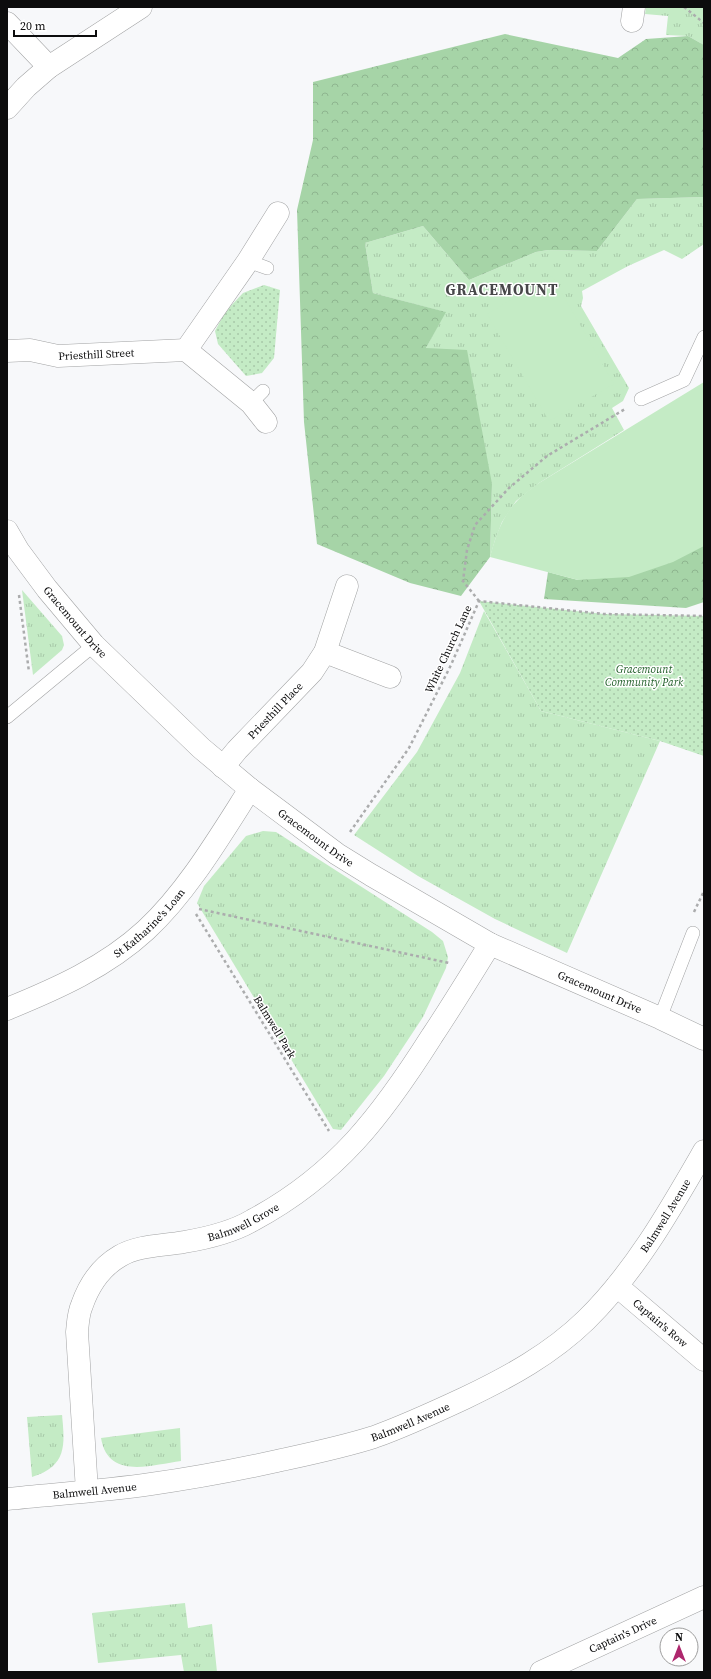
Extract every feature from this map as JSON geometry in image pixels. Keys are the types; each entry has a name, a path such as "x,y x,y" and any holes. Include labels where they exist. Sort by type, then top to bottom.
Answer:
{"street":[{"path":"7,108 26,87 49,67 141,7"},
{"path":"7,23 49,67"},
{"path":"266,422 257,397 186,350 257,264 278,213"},
{"name":"Priesthill Street","path":"7,351 30,350 58,356 186,350"},
{"name":"Gracemount Drive","path":"7,531 18,550 47,589 94,645 201,748 223,767 250,789 338,854 371,875 490,944 660,1018 704,1039"},
{"name":"Priesthill Place","path":"223,767 237,750 312,672 325,652 347,586"},
{"path":"325,652 390,677"},
{"name":"St Katharine's Loan","path":"7,1009 51,992 102,964 146,930 179,894 250,789"},
{"name":"Balmwell Grove","path":"87,1491 76,1332 81,1307 90,1285 104,1268 120,1256 143,1248 186,1242 224,1232 252,1221 292,1198 324,1173 370,1126 406,1078 490,944"},
{"name":"Balmwell Avenue","path":"7,1499 152,1484 235,1470 312,1453 372,1437 429,1415 493,1385 531,1364 554,1348 587,1320 618,1286 656,1230 704,1151"},
{"name":"Captain's Row","path":"618,1286 704,1360"},
{"name":"Captain's Drive","path":"541,1672 704,1596"}],"lane":[{"path":"641,399 684,380 704,337"},
{"path":"7,717 94,645"},
{"path":"660,1018 693,933"}],"path":[{"path":"684,7 704,23"},
{"path":"479,601 463,581 467,550 475,525 509,488 547,456 641,399"},
{"path":"18,589 32,696"},
{"name":"White Church Lane","path":"338,854 350,832 409,748 451,665 479,601 604,614 704,616"},
{"name":"Balmwell Park","path":"343,1155 193,908 447,962 473,973"}],"green space":[{"path":"646,7 704,7 704,45 688,36 666,35 668,16 645,14"},
{"path":"505,34 618,58 646,39 688,36 704,45 704,197 637,199 597,251 548,250 536,252 469,280 423,226 365,243 373,293 446,312 426,348 467,350 492,484 490,557 461,596 410,583 317,544 304,422 297,210 313,140 313,82"},
{"path":"704,197 704,244 682,259 664,250 628,266 582,291 583,298 581,306 629,388 623,401 612,408 624,430 539,483 516,501 502,522 490,557 492,484 426,348 445,312 373,293 365,243 423,226 469,280 536,252 548,250 597,251 637,199"},
{"path":"552,276 614,384 549,421 487,314"},
{"path":"264,285 280,290 274,358 262,373 246,376 218,344 215,331 225,312 243,293"},
{"path":"704,382 704,546 673,562 629,577 578,580 490,557 503,520 519,498 539,483"},
{"path":"704,493 704,602 686,608 544,599 548,572 578,580"},
{"path":"22,590 62,636 64,645 62,650 33,675"},
{"name":"Gracemount Community Park","path":"479,601 604,614 704,616 704,756 660,741 541,711"},
{"path":"484,611 541,711 660,741 567,953 495,919 418,876 354,835 417,752 460,673"},
{"path":"263,831 276,832 432,932 443,941 448,957 446,968 423,1017 384,1076 341,1130 333,1129 197,903 204,886 246,836"},
{"path":"62,1415 64,1436 61,1453 58,1460 52,1467 32,1477 27,1417"},
{"path":"180,1428 181,1461 144,1467 121,1465 112,1460 105,1451 101,1438"},
{"path":"185,1603 188,1628 212,1624 217,1672 184,1672 181,1655 98,1663 92,1613"}],"district":[{"name":"GRACEMOUNT","path":"502,290"}]}
